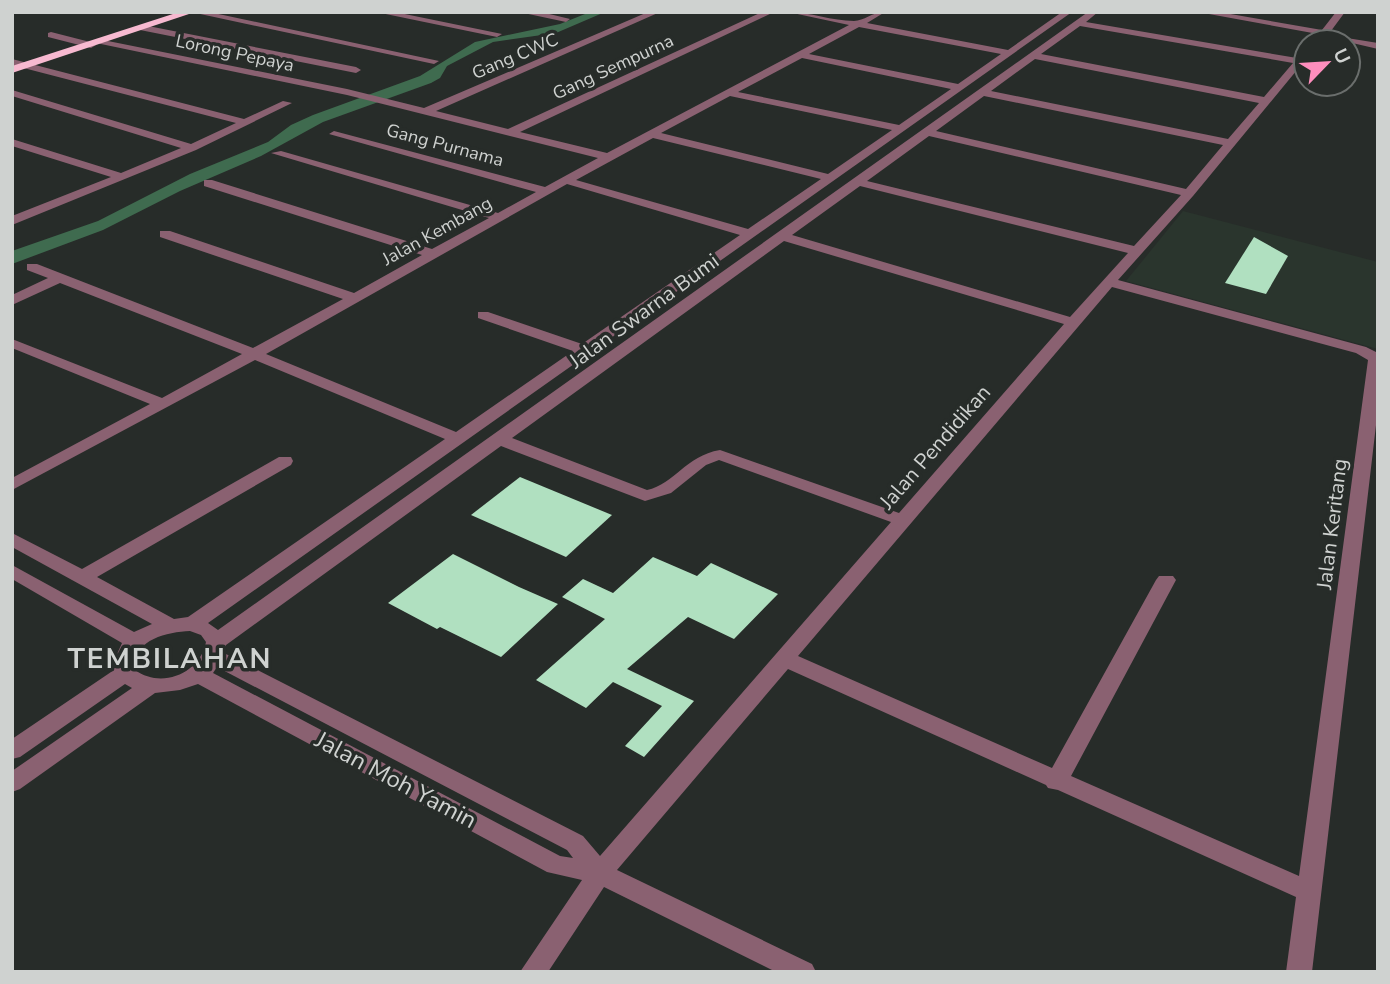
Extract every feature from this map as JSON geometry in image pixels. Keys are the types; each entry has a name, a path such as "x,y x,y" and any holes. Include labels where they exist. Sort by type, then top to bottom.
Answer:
{"highway":[{"path":"12,70 193,12"}],"street":[{"path":"193,12 434,61"},
{"path":"380,12 497,34"},
{"path":"523,12 566,19"},
{"name":"Gang CWC","path":"424,112 656,12"},
{"name":"Gang Sempurna","path":"508,133 770,12"},
{"path":"792,12 1011,52"},
{"name":"Jalan Kembang","path":"12,485 164,404 565,180 881,12"},
{"name":"Jalan Swarna Bumi","path":"191,624 460,439 1034,36 1073,18 1094,12"},
{"path":"1202,12 1218,13 1292,30"},
{"path":"1329,28 1342,12"},
{"path":"1073,18 1292,55"},
{"name":"Jalan Swarna Bumi","path":"215,649 1034,56 1055,40 1073,18"},
{"path":"142,28 356,70"},
{"name":"Lorong Pepaya","path":"51,35 363,96 608,157"},
{"path":"1034,36 1055,40"},
{"path":"801,55 961,88"},
{"path":"1034,56 1267,101"},
{"path":"12,62 247,122"},
{"name":"Jalan Pendidikan","path":"533,972 600,873 1073,322 1189,193 1292,70"},
{"path":"982,92 1230,143"},
{"path":"12,93 192,148"},
{"path":"729,93 903,129"},
{"path":"15,218 192,148 287,103"},
{"path":"917,119 932,128 1189,193"},
{"name":"Gang Purnama","path":"334,134 547,191"},
{"path":"651,134 831,178"},
{"path":"12,142 120,176"},
{"path":"277,153 499,217"},
{"path":"565,180 751,234"},
{"path":"858,182 1137,251"},
{"path":"208,183 433,254"},
{"path":"774,217 800,224"},
{"path":"165,234 352,297"},
{"path":"784,237 1073,322"},
{"path":"32,267 460,439"},
{"path":"12,301 59,278"},
{"name":"Jalan Keritang","path":"1109,282 1361,350 1377,358 1299,972"},
{"path":"483,315 586,350"},
{"path":"12,343 164,404"},
{"path":"502,440 645,496 660,492 705,457 727,456 902,520"},
{"path":"83,577 285,461"},
{"path":"12,539 170,625"},
{"path":"12,571 135,642"},
{"path":"1056,782 1166,580"},
{"path":"191,624 208,630 215,649 197,674 174,684 139,684 125,673 124,658 135,642 170,625 191,624"},
{"name":"Jalan Moh Yamin","path":"215,649 575,843 600,873"},
{"path":"783,658 1056,782 1310,892"},
{"path":"12,751 125,673"},
{"name":"Jalan Moh Yamin","path":"197,674 556,865 600,873 803,972"},
{"path":"12,783 150,686"}],"shaded area":[{"path":"590,12 605,12 556,33 493,42 447,66 440,78 431,83 323,122 261,156 180,191 103,230 12,264 12,251 98,221 190,174 268,142 291,125 313,115 420,76 475,42 560,24"},
{"path":"1183,211 1378,262 1378,349 1126,281"}],"building":[{"path":"1254,237 1288,256 1266,294 1225,283"},
{"path":"520,477 612,515 566,557 471,515"},
{"path":"453,554 558,604 501,657 440,627 437,629 388,603"},
{"path":"653,557 697,576 711,563 778,594 734,639 688,617 627,669 694,701 644,757 625,746 662,706 613,682 586,708 536,680 605,619 562,597 583,579 613,593"}],"district":[{"name":"TEMBILAHAN","path":"170,659"}]}
